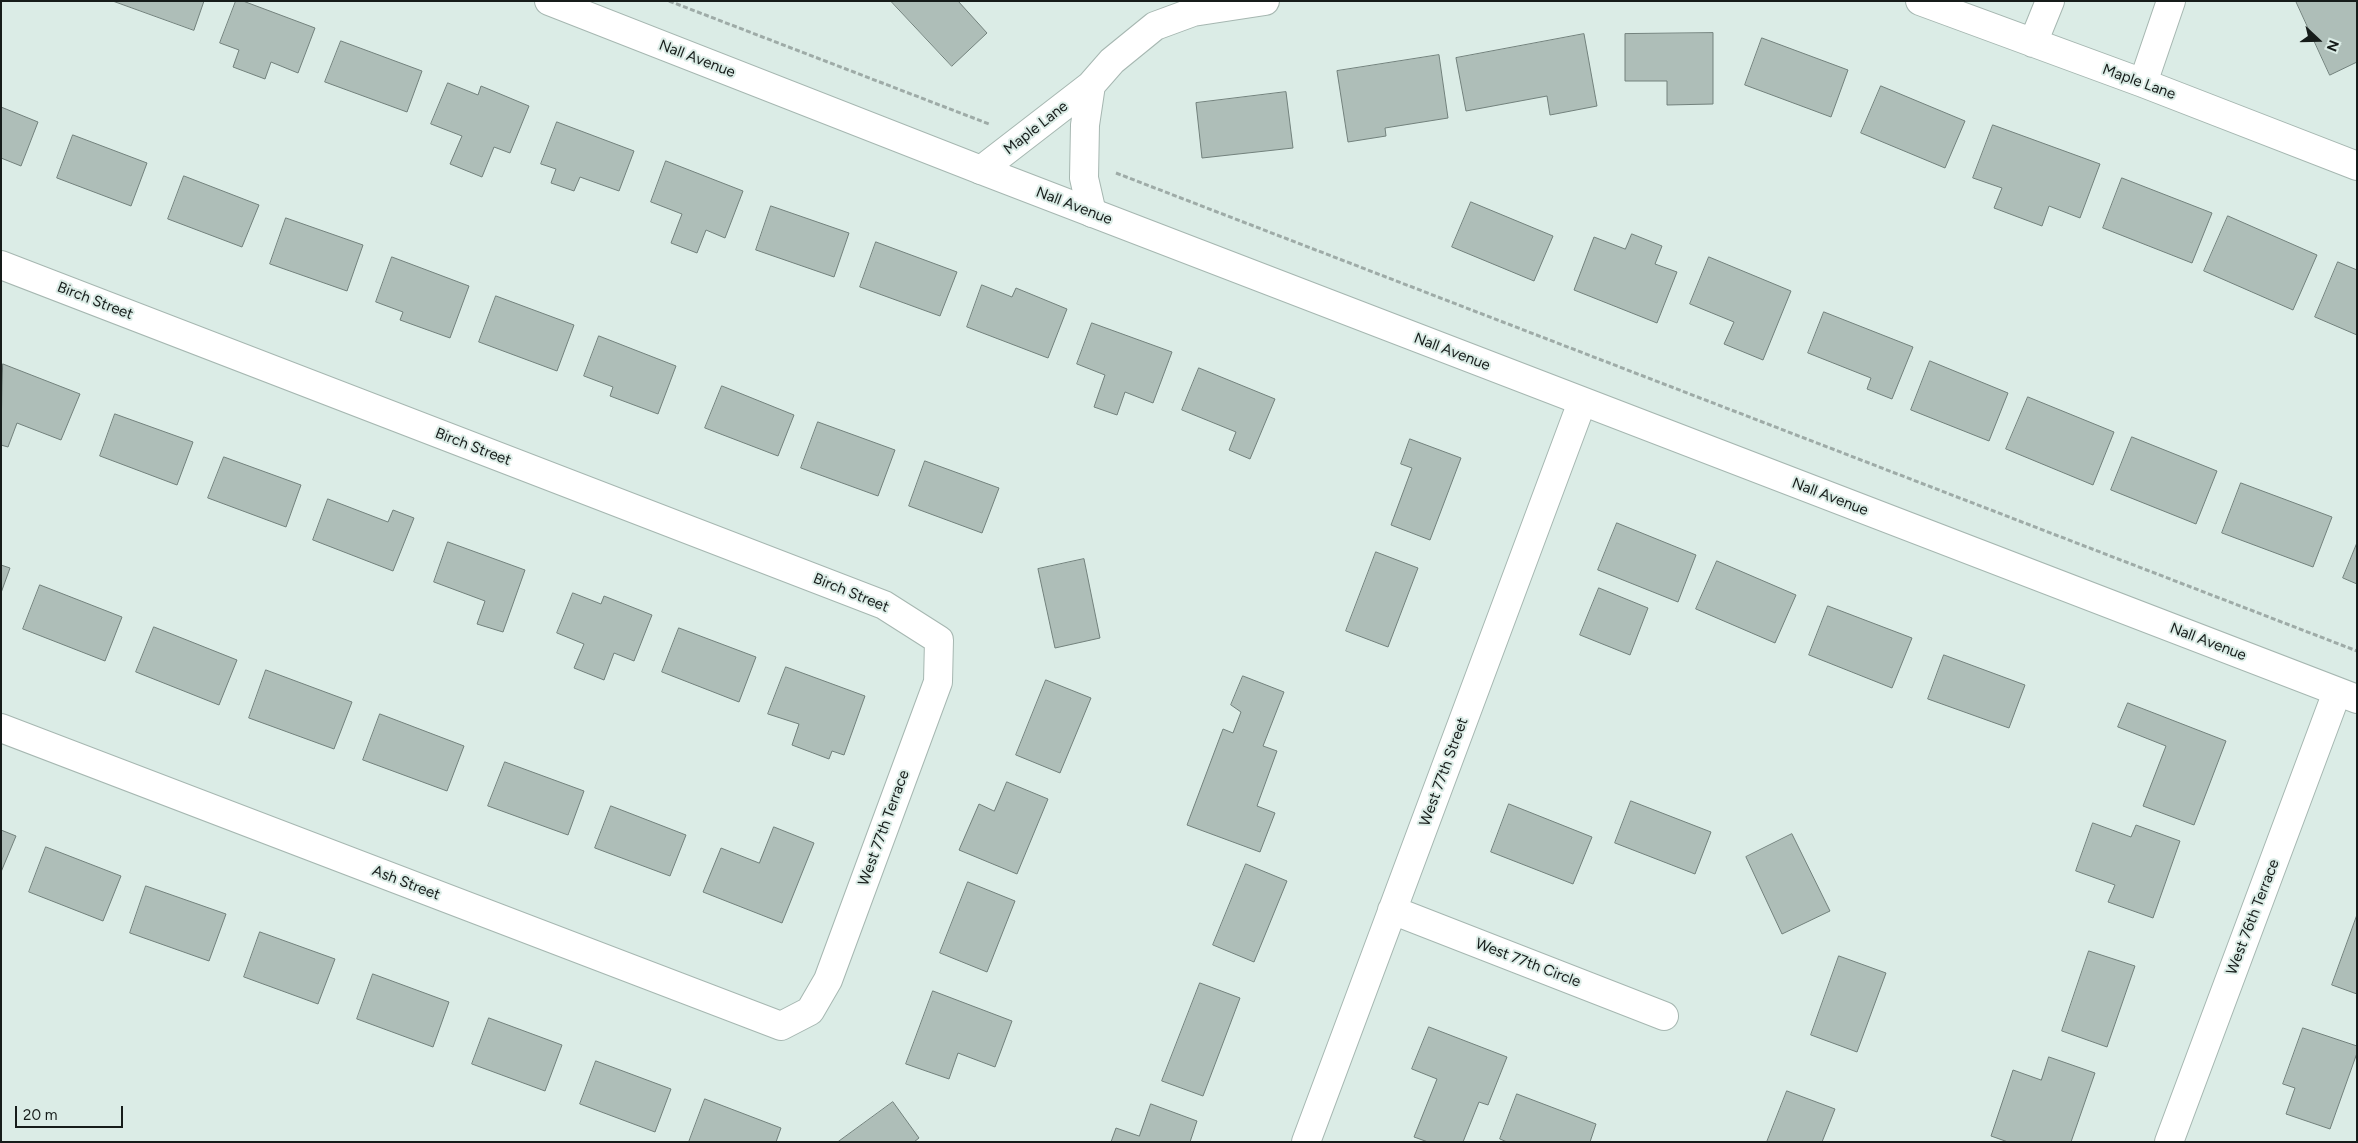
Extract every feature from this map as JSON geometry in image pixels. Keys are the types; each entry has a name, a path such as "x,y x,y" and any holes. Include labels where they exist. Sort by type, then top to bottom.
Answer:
{"street":[{"name":"Maple Lane","path":"981,170 1091,85 1112,61 1155,26 1193,12 1265,1"},
{"name":"Maple Lane","path":"1920,1 2143,83 2357,166"},
{"path":"2033,43 2050,1"},
{"path":"2143,83 2171,1"},
{"name":"Nall Avenue","path":"554,2 1092,213 2347,696"},
{"name":"Maple Lane","path":"1091,85 1085,125 1084,178 1092,213"},
{"name":"Birch Street","path":"1,265 884,605 939,640"},
{"name":"West 77th Street","path":"1306,1142 1582,402"},
{"name":"West 77th Terrace","path":"810,1011 828,980 938,682 939,640"},
{"name":"West 76th Terrace","path":"2169,1142 2347,696"},
{"name":"Ash Street","path":"1,728 781,1026 810,1011"},
{"name":"West 77th Circle","path":"1392,910 1664,1016"}],"path":[{"path":"669,1 994,126"},
{"path":"1110,171 2357,651"}],"building":[{"path":"113,1 204,1 194,30"},
{"path":"236,1 243,1 315,28 298,73 271,62 265,79 233,67 239,50 220,43"},
{"path":"891,1 958,1 987,33 952,66"},
{"path":"2296,1 2357,1 2357,62 2330,75"},
{"path":"1713,33 1713,104 1667,105 1667,81 1625,81 1625,34"},
{"path":"1584,34 1597,106 1550,115 1547,96 1466,111 1456,58"},
{"path":"1762,38 1848,70 1831,117 1745,85"},
{"path":"341,41 422,71 407,112 325,82"},
{"path":"1439,55 1448,118 1385,128 1386,136 1348,142 1337,71"},
{"path":"448,83 478,95 481,86 529,106 510,153 494,147 482,177 450,164 462,136 431,124"},
{"path":"1881,86 1965,121 1945,168 1861,133"},
{"path":"1286,92 1293,148 1202,158 1196,103"},
{"path":"1,107 38,122 21,166 1,158"},
{"path":"557,122 634,151 619,191 580,177 574,191 551,183 556,169 541,164"},
{"path":"1993,125 2100,164 2080,218 2049,206 2042,226 1994,208 2002,188 1973,178"},
{"path":"73,135 147,163 131,206 57,178"},
{"path":"666,161 743,191 725,238 706,230 697,253 671,243 682,214 651,202"},
{"path":"184,176 259,205 242,247 168,219"},
{"path":"2122,178 2212,213 2192,263 2103,228"},
{"path":"1471,202 1553,236 1534,281 1452,247"},
{"path":"771,206 849,233 834,277 756,250"},
{"path":"2228,216 2317,255 2293,310 2204,271"},
{"path":"286,218 363,245 347,291 270,264"},
{"path":"1632,234 1662,246 1655,264 1677,272 1657,323 1574,290 1594,237 1625,249"},
{"path":"876,242 957,272 940,316 860,287"},
{"path":"392,257 469,286 450,338 400,320 403,312 376,302"},
{"path":"1709,257 1791,291 1763,360 1724,344 1734,322 1690,304"},
{"path":"2338,262 2357,270 2357,335 2315,317"},
{"path":"982,285 1012,297 1016,288 1067,309 1048,358 967,327"},
{"path":"496,296 574,325 557,371 479,342"},
{"path":"1824,312 1913,347 1892,399 1867,389 1871,378 1808,353"},
{"path":"1092,323 1172,352 1153,403 1125,392 1117,415 1094,407 1105,375 1077,364"},
{"path":"599,336 676,366 658,414 610,396 613,387 584,376"},
{"path":"1930,361 2008,393 1989,441 1911,410"},
{"path":"3,364 80,394 61,440 17,423 8,447 1,445"},
{"path":"1199,368 1275,399 1250,459 1229,450 1236,432 1182,410"},
{"path":"722,386 794,415 778,456 705,428"},
{"path":"2028,397 2114,432 2093,485 2006,449"},
{"path":"115,414 193,442 177,485 100,456"},
{"path":"818,422 895,450 878,496 801,468"},
{"path":"2132,437 2217,471 2196,524 2111,490"},
{"path":"1410,439 1461,458 1430,540 1391,525 1412,468 1401,464"},
{"path":"224,457 301,485 286,527 208,498"},
{"path":"925,461 999,488 982,533 909,506"},
{"path":"2241,483 2332,517 2313,567 2222,533"},
{"path":"328,499 388,522 393,510 414,518 393,571 313,540"},
{"path":"1617,523 1696,555 1678,602 1598,570"},
{"path":"448,542 525,570 503,632 477,624 485,601 434,582"},
{"path":"2357,543 2357,584 2343,578"},
{"path":"1376,552 1418,568 1388,647 1346,631"},
{"path":"1084,559 1100,638 1055,648 1038,569"},
{"path":"1717,561 1796,595 1775,643 1696,609"},
{"path":"1,565 10,568 1,593"},
{"path":"40,585 122,617 105,661 23,629"},
{"path":"1599,588 1648,608 1630,655 1580,635"},
{"path":"573,593 601,604 604,596 652,615 634,661 614,653 604,680 574,668 584,644 557,633"},
{"path":"1828,606 1912,638 1892,688 1809,655"},
{"path":"154,627 237,660 219,705 136,672"},
{"path":"679,628 756,657 739,702 662,672"},
{"path":"1944,655 2025,685 2009,728 1928,699"},
{"path":"786,667 865,696 844,755 832,751 829,759 792,745 799,724 768,714"},
{"path":"266,670 352,702 334,749 249,718"},
{"path":"1243,676 1284,692 1263,746 1277,751 1257,806 1275,813 1260,852 1187,825 1223,729 1233,733 1241,712 1231,705"},
{"path":"1046,680 1091,698 1060,773 1016,755"},
{"path":"2128,703 2226,741 2194,825 2143,806 2166,746 2118,727"},
{"path":"380,714 464,746 447,791 363,760"},
{"path":"505,762 584,791 568,835 488,806"},
{"path":"1007,782 1048,799 1017,874 959,850 979,804 994,811"},
{"path":"1631,801 1711,832 1695,874 1615,843"},
{"path":"1509,804 1592,837 1573,884 1491,852"},
{"path":"611,806 686,835 670,876 595,848"},
{"path":"2093,823 2131,837 2136,825 2180,841 2153,918 2108,902 2115,885 2076,871"},
{"path":"774,827 814,843 782,923 703,892 721,848 759,863"},
{"path":"1,830 16,836 1,872"},
{"path":"1792,834 1830,911 1782,934 1746,857"},
{"path":"46,847 121,876 103,921 29,892"},
{"path":"1246,864 1287,881 1254,962 1213,945"},
{"path":"968,882 1015,901 987,972 940,953"},
{"path":"146,886 226,914 209,961 130,933"},
{"path":"2357,915 2357,994 2332,985"},
{"path":"260,932 335,959 318,1004 244,977"},
{"path":"2089,951 2135,966 2107,1047 2062,1031"},
{"path":"1839,956 1886,973 1857,1052 1811,1035"},
{"path":"373,974 449,1002 433,1047 357,1019"},
{"path":"1200,983 1240,998 1203,1096 1162,1081"},
{"path":"933,991 1012,1021 995,1067 958,1053 949,1079 906,1064"},
{"path":"489,1018 562,1045 545,1091 472,1064"},
{"path":"1429,1027 1507,1057 1488,1105 1479,1102 1463,1142 1428,1142 1414,1137 1437,1079 1412,1069"},
{"path":"2303,1028 2357,1046 2357,1053 2330,1129 2286,1114 2295,1088 2283,1084"},
{"path":"2049,1057 2095,1073 2071,1142 2008,1142 1991,1136 2013,1070 2041,1080"},
{"path":"596,1061 671,1089 655,1132 580,1104"},
{"path":"1787,1091 1835,1109 1822,1142 1767,1142"},
{"path":"1517,1094 1596,1124 1590,1142 1507,1142 1500,1139"},
{"path":"705,1099 781,1128 776,1142 689,1142"},
{"path":"893,1102 919,1138 914,1142 838,1142"},
{"path":"1151,1104 1197,1121 1190,1142 1111,1142 1116,1128 1139,1136"}]}
